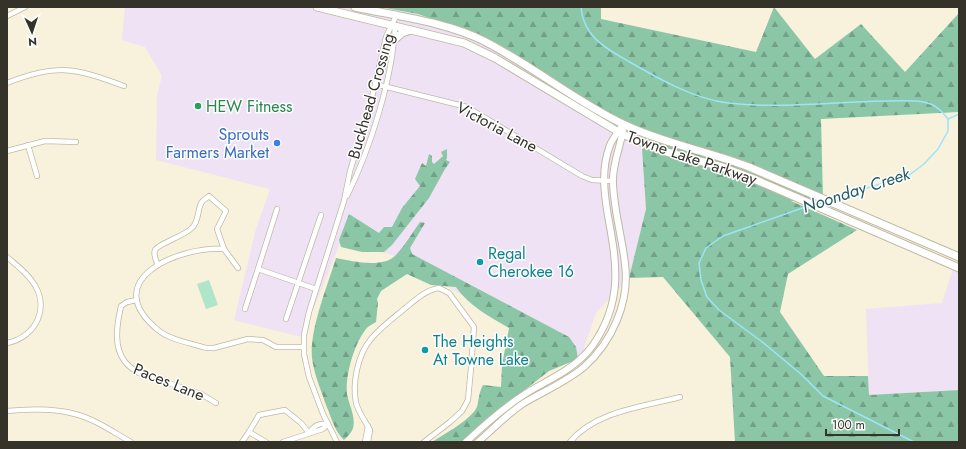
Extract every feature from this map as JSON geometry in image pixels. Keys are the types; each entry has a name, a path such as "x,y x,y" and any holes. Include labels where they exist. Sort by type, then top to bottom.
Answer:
{"main road":[{"name":"Towne Lake Parkway","path":"316,7 451,39 480,50 620,133 663,151 722,167 959,268"},
{"name":"Towne Lake Parkway","path":"355,7 451,29 484,41 623,124 672,144 738,162 959,257"},
{"path":"395,39 402,33 411,30"}],"street":[{"path":"7,16 25,7"},
{"name":"Buckhead Crossing","path":"337,442 309,377 303,347 307,319 344,201 350,171 375,84 386,37 393,26 396,16"},
{"name":"Buckhead Crossing","path":"344,201 358,173 369,144 395,39 393,26"},
{"path":"7,83 33,73 62,69 91,73 124,86"},
{"name":"Victoria Lane","path":"375,84 467,107 582,176 603,181 613,181"},
{"path":"474,434 479,441 520,406 583,368 604,344 613,328 623,301 626,271 617,220 613,181 614,165 623,124"},
{"path":"466,442 495,416 516,400 562,373 580,360 593,345 606,323 614,300 616,271 603,181 607,155 611,143 620,133"},
{"path":"7,151 28,145 52,141 76,142"},
{"path":"28,145 37,176"},
{"path":"158,265 154,257 155,250 160,245 167,243 191,229 196,224 200,204 209,196 226,211 217,229 224,249 238,268"},
{"path":"245,309 277,210"},
{"path":"286,320 321,215"},
{"path":"224,249 210,248 190,251 150,269 140,280 138,287 137,300 145,318 159,331 206,348 214,348 248,339 263,340 276,347 303,347"},
{"path":"7,257 33,281 39,294 41,309 37,323 33,329 22,338 7,343"},
{"path":"258,269 316,289"},
{"path":"366,442 368,426 361,415 356,402 356,388 361,356 370,340 382,327 424,294 433,289 444,290 449,293 474,327 468,400 462,411 424,442"},
{"name":"Paces Lane","path":"137,300 127,302 121,306 117,345 122,359 132,369 139,373 201,394 216,403"},
{"path":"570,442 583,429 601,418 680,397"},
{"path":"242,442 259,415 285,410 301,423 308,433"},
{"path":"7,411 60,411 75,414 88,419 131,442"},
{"path":"283,442 323,429 328,424"},
{"path":"248,432 266,442"}],"shaded area":[{"path":"125,7 380,7 418,14 482,36 519,62 641,133 646,209 629,278 596,313 579,363 395,256 341,241 302,337 234,320 256,229 270,189 156,160 157,95 162,76 145,47 122,40"},
{"path":"955,262 959,262 959,390 869,395 866,309 942,303"}],"green space":[{"path":"380,7 601,7 601,19 756,52 774,7 815,59 861,24 905,72 959,13 959,112 821,119 823,199 791,201 857,230 788,274 780,312 824,376 868,376 869,395 959,390 959,442 735,442 730,357 663,277 629,278 646,209 641,133 519,62 482,36 418,14"},
{"path":"447,149 446,160 450,162 429,198 392,245 384,252 362,252 341,247 339,240 349,214 379,233 384,227 392,227 402,208 420,186 415,179 422,163 426,166 429,154 432,156 432,162 434,164 443,156 441,152"},
{"path":"420,222 425,223 410,248 412,254 569,337 576,347 578,359 549,371 495,413 461,442 432,442 463,422 474,412 477,407 483,385 501,387 502,365 509,328 473,305 456,287 431,285 407,274 381,291 377,299 376,322 366,329 354,351 347,378 347,394 354,424 352,431 344,440 335,428 331,419 314,370 312,358 313,335 316,321 336,258 367,263 383,262 390,259 396,255"},
{"path":"209,280 218,305 206,309 197,284"}],"waterway":[{"name":"Noonday Creek","path":"581,7 586,26 604,46 663,81 715,101 751,105 915,101 926,102 934,106 948,119 948,131 938,149 924,164 908,176 829,199"},
{"path":"948,119 959,114"},
{"name":"Noonday Creek","path":"808,206 723,236 706,248 699,263 701,280 707,297 719,310 761,341 802,375 823,396 914,442"}],"place":[{"name":"HEW Fitness","path":"198,106"},
{"name":"Sprouts Farmers Market","path":"277,143"},
{"name":"Regal Cherokee 16","path":"480,262"},
{"name":"The Heights At Towne Lake","path":"425,350"}]}
